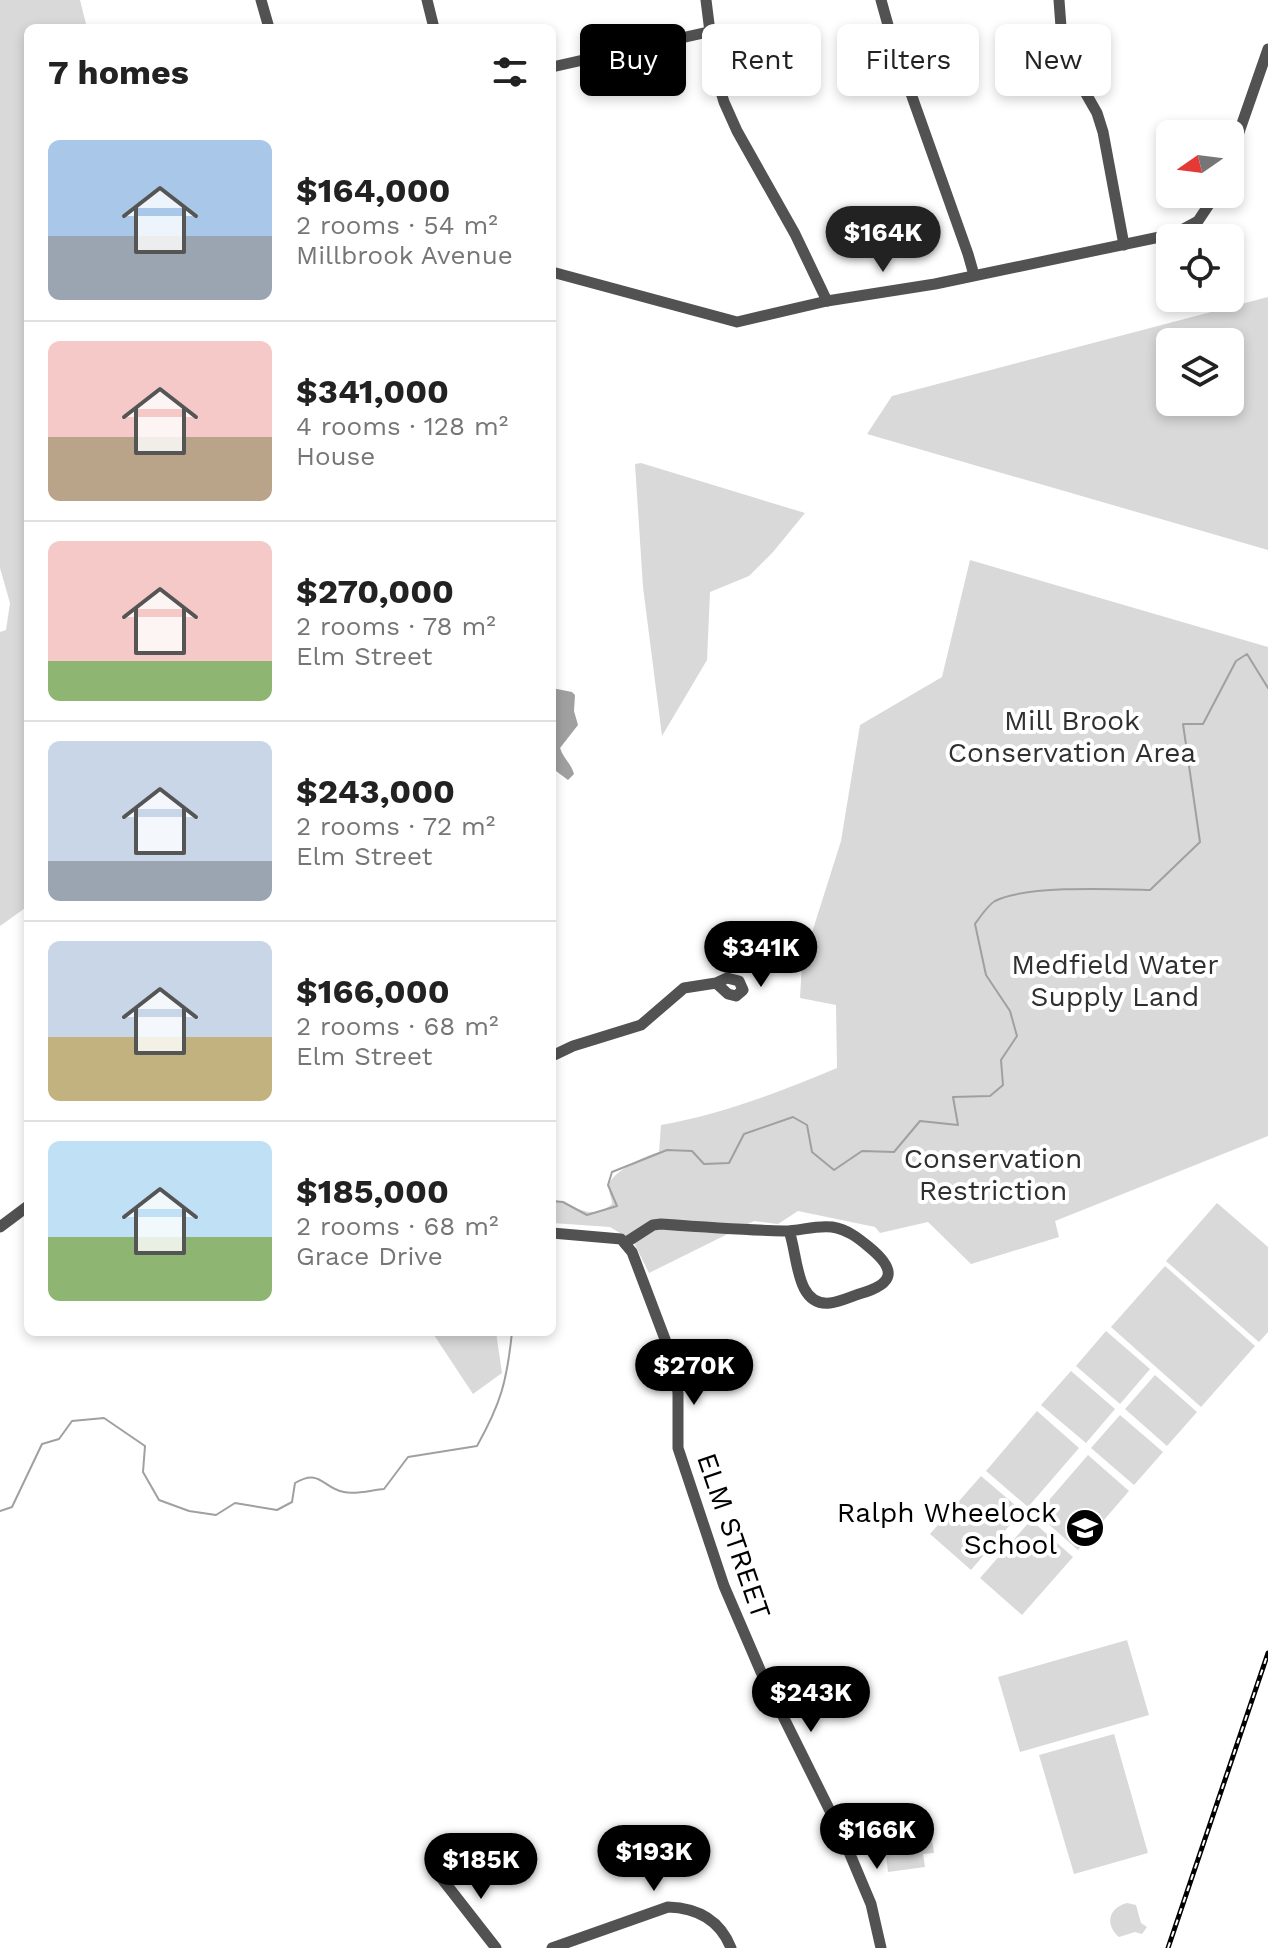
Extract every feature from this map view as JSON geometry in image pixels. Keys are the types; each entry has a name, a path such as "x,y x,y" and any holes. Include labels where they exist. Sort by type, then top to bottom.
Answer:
{"street":[{"path":"261,0 268,24"},
{"path":"427,0 433,24"},
{"path":"706,0 708,24"},
{"path":"881,0 893,43 974,275"},
{"path":"1059,0 1062,40 1103,132 1124,245"},
{"path":"556,66 702,33"},
{"path":"1243,120 1268,49"},
{"path":"723,96 730,116 795,234 827,301"},
{"path":"556,273 737,322 827,301 1174,234 1198,221 1207,208"},
{"path":"556,1054 641,1025 684,988 716,983"},
{"path":"0,1227 24,1209"},
{"path":"556,1233 611,1237 625,1243 653,1225 661,1224 789,1231 817,1226 850,1231 884,1260 889,1267 888,1277 884,1283 857,1295 829,1303 813,1300 806,1295 802,1286 789,1231"},
{"name":"ELM STREET","path":"625,1243 632,1252 674,1363 678,1393 678,1448 724,1586 755,1661 811,1769 863,1883 881,1948"},
{"path":"439,1875 496,1948"},
{"path":"552,1948 668,1907 683,1907 707,1916 722,1929 731,1948"}],"green space":[{"path":"0,0 80,0 86,24 24,24 24,909 0,926 0,632 6,630 10,603 0,568"},
{"path":"1268,297 1268,550 867,434 892,396 1211,312 1244,312 1244,303"},
{"path":"641,463 805,513 749,576 710,592 707,660 662,736 643,587 635,464"},
{"path":"970,560 1268,647 1268,1136 1055,1221 1059,1237 971,1264 928,1222 880,1233 875,1227 798,1211 778,1224 754,1221 649,1273 633,1241 610,1227 556,1223 556,1200 590,1212 612,1204 611,1180 630,1165 659,1152 661,1125 751,1101 837,1068 836,1005 800,998 802,964 841,841 860,725 942,677"},
{"path":"1217,1203 1268,1247 1268,1332 1259,1342 1166,1261"},
{"path":"1165,1266 1255,1346 1201,1407 1111,1327"},
{"path":"1106,1331 1150,1369 1120,1404 1076,1366"},
{"path":"435,1336 497,1336 502,1373 473,1394"},
{"path":"1071,1371 1115,1409 1086,1443 1041,1405"},
{"path":"1155,1375 1197,1412 1167,1446 1125,1409"},
{"path":"1037,1411 1079,1448 1028,1507 986,1471"},
{"path":"1120,1415 1163,1452 1134,1485 1091,1448"},
{"path":"1088,1455 1129,1491 1078,1550 1037,1514"},
{"path":"981,1476 1022,1511 971,1570 930,1534"},
{"path":"1031,1520 1073,1557 1022,1615 980,1578"},
{"path":"1127,1640 1149,1715 1020,1752 998,1677"},
{"path":"1114,1734 1148,1853 1074,1874 1039,1755"},
{"path":"932,1840 934,1853 923,1854 925,1867 888,1872 885,1848"},
{"path":"1127,1903 1136,1905 1141,1923 1147,1927 1142,1934 1135,1932 1119,1937 1110,1922 1111,1917 1116,1909"}],"shaded area":[{"path":"556,689 575,695 574,711 578,725 560,748 574,774 568,780 556,771"}],"waterway":[{"path":"556,1201 587,1215 617,1206 608,1185 612,1172 667,1150 692,1151 704,1164 729,1163 744,1134 793,1117 807,1125 812,1152 834,1170 862,1151 894,1152 920,1121 958,1125 953,1097 990,1096 1003,1085 1001,1060 1017,1036 1010,1011 986,975 975,924 977,921 995,901 1027,892 1150,890 1200,842 1183,724 1203,724 1236,661 1247,654 1268,688"},
{"path":"0,1511 12,1507 42,1444 59,1439 72,1421 104,1418 145,1446 143,1472 159,1500 189,1511 216,1515 235,1503 277,1510 292,1502 295,1483 311,1478 348,1493 384,1489 408,1457 477,1446 502,1391 512,1336"}],"railway":[{"path":"1168,1948 1268,1653"}],"place":[{"name":"Ralph Wheelock School","path":"1085,1528"}],"park label":[{"name":"Mill Brook Conservation Area","path":"1072,736"},
{"name":"Medfield Water Supply Land","path":"1115,980"},
{"name":"Conservation Restriction","path":"993,1174"}]}
